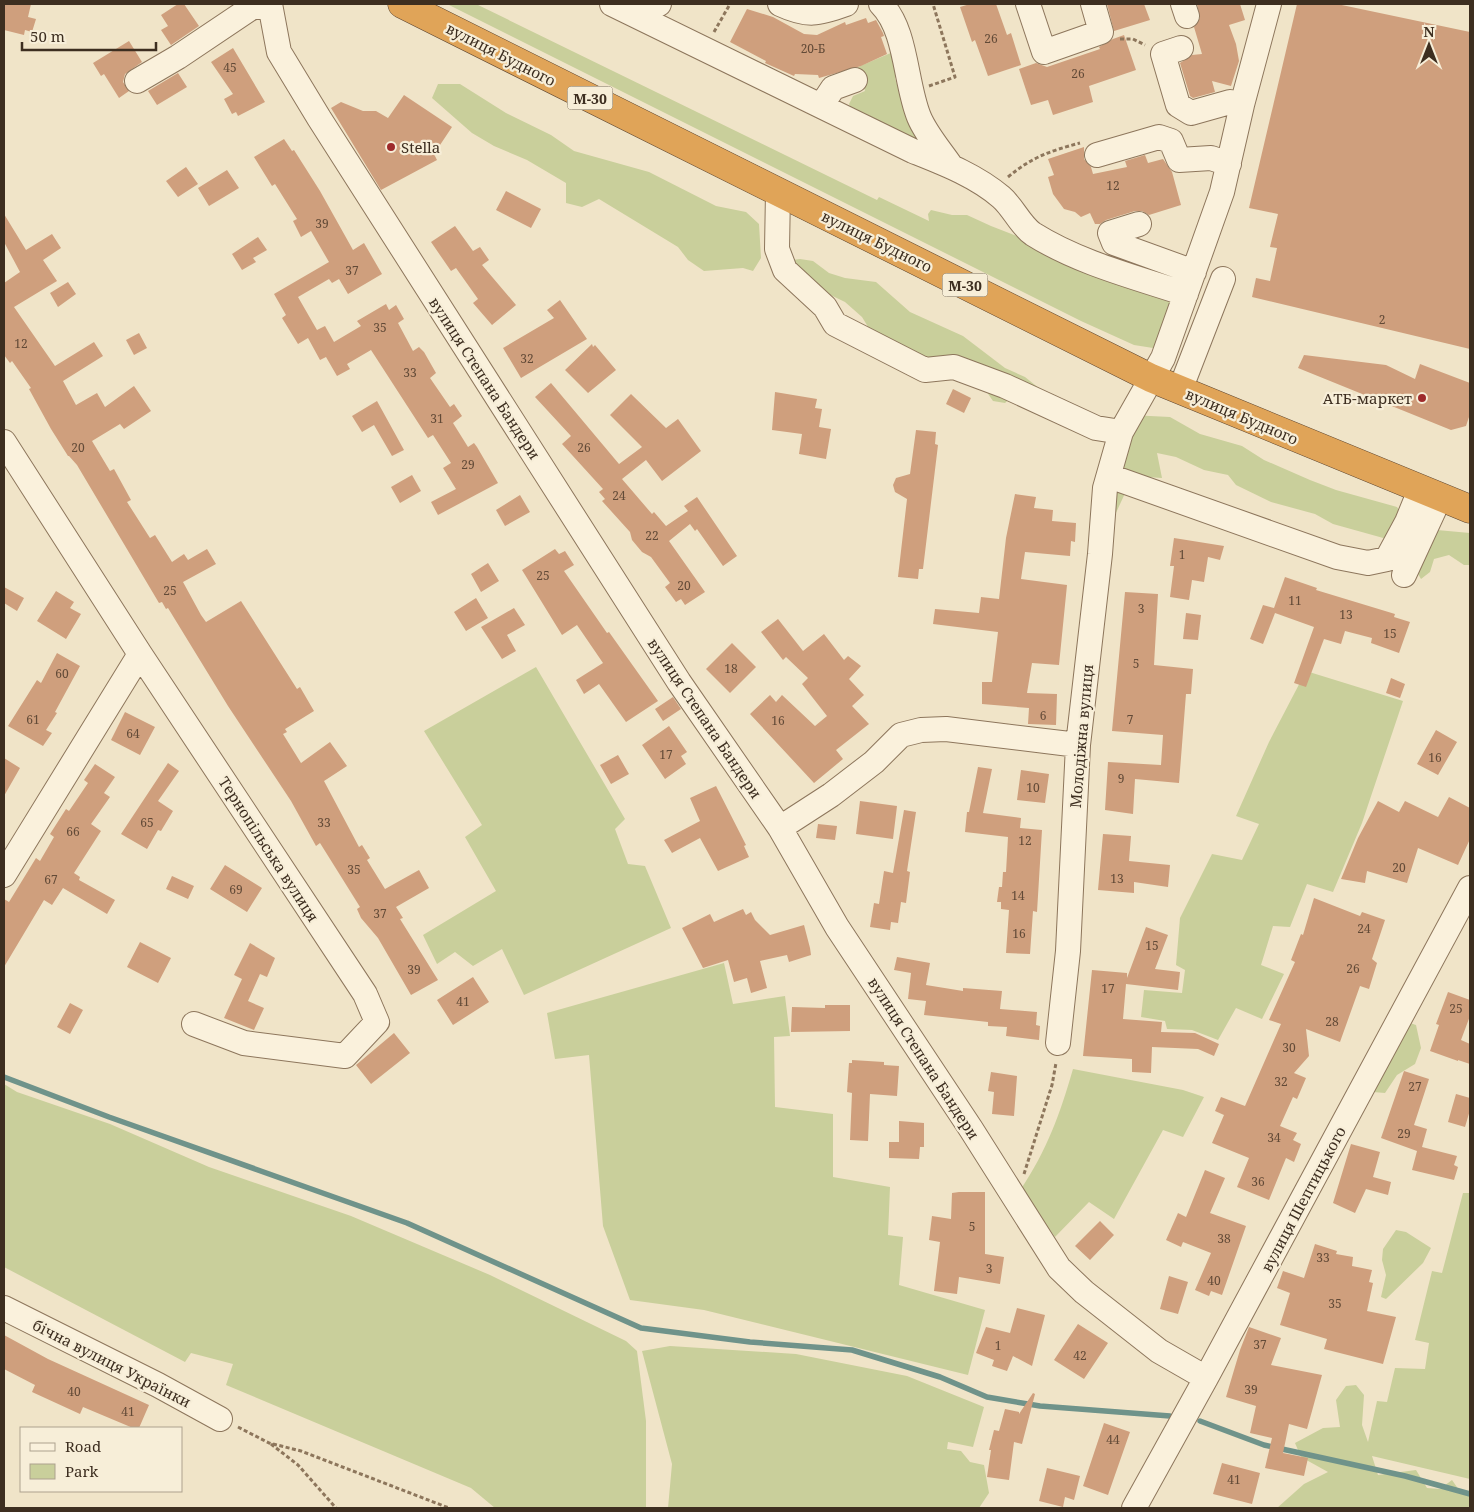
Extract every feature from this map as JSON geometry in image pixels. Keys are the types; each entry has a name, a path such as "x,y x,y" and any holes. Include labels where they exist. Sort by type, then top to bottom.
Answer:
{"highway":[{"name":"вулиця Будного","path":"402,4 1151,378 1470,510"}],"street":[{"path":"137,81 178,58 251,8 269,4"},
{"name":"вулиця Степана Бандери","path":"269,4 279,52 319,118 673,673 780,828 836,927 971,1129 1060,1268 1084,1292 1159,1351 1206,1378"},
{"path":"621,8 659,4"},
{"path":"780,4 800,13 824,12 846,4"},
{"path":"881,4 888,11 897,31 919,117 951,166"},
{"path":"1028,4 1044,52 1101,32 1092,4"},
{"name":"Молодіжна вулиця","path":"1058,1043 1068,951 1078,745 1100,554 1105,488 1121,432 1163,358 1222,192 1242,104 1269,4"},
{"path":"621,8 912,151 951,166 996,194 1031,233 1052,244 1096,263 1190,283"},
{"path":"1172,51 1178,106 1191,113 1230,102 1242,104"},
{"path":"821,106 833,88 855,80"},
{"path":"1096,155 1159,137 1171,141 1178,160 1212,158 1229,164"},
{"path":"778,192 777,249 785,270 825,306 835,324 925,370 954,367 1005,386 1096,428 1121,432"},
{"path":"1139,224 1110,233 1114,243 1190,283"},
{"path":"1180,390 1224,278"},
{"name":"Тернопільська вулиця","path":"4,442 140,654 365,994 377,1022 357,1046 345,1056 244,1043 194,1024"},
{"path":"1108,476 1337,557 1368,563 1387,559 1407,522 1430,494"},
{"path":"1404,575 1430,494"},
{"path":"4,875 140,654"},
{"path":"780,828 831,795 874,762 901,735 921,730 946,729 990,732 1034,741 1078,745"},
{"name":"вулиця Шептицького","path":"1134,1508 1470,888"},
{"name":"бічна вулиця Українки","path":"4,1308 158,1385 220,1419"}],"path":[{"path":"718,26 730,4"},
{"path":"930,86 955,77 933,4"},
{"path":"1101,32 1117,40 1133,39 1172,51"},
{"path":"996,194 1003,181 1025,163 1044,153 1090,141 1096,155"},
{"path":"1009,1191 1023,1180 1052,1085 1058,1043"},
{"path":"220,1419 269,1443 298,1464 336,1508"},
{"path":"269,1443 301,1451 449,1508"}],"green space":[{"path":"447,4 476,4 877,200 879,197 929,221 928,214 931,210 952,215 967,215 1171,296 1170,318 1166,331 1153,348 1134,345 1081,321"},
{"path":"893,52 901,72 895,78 907,116 919,140 916,142 851,109 849,104 853,96 865,91 858,67"},
{"path":"438,84 460,84 506,113 551,135 574,151 649,172 716,206 746,212 759,224 761,258 753,271 743,268 704,271 688,260 678,247 599,199 582,207 566,203 566,183 527,160 494,146 472,133 432,98"},
{"path":"792,260 813,261 829,273 845,278 876,282 910,312 963,336 1005,368 1025,377 1045,393 1019,390 1005,403 993,401 984,388 923,366 873,335 862,317 845,302 812,286"},
{"path":"1130,415 1170,417 1200,434 1242,446 1264,460 1310,480 1336,490 1397,507 1408,523 1394,541 1333,524 1315,514 1271,502 1236,485 1228,475 1204,470 1176,457 1157,453 1162,478 1133,476 1109,528 1104,451 1106,439"},
{"path":"1437,530 1470,533 1470,565 1464,565 1449,555 1434,559 1430,572 1421,579 1415,569"},
{"path":"536,667 625,819 615,829 628,864 645,866 671,928 524,995 502,949 473,966 455,952 437,964 423,935 496,891 465,837 482,825 424,731"},
{"path":"1306,671 1403,701 1362,823 1333,892 1307,884 1290,927 1273,926 1261,965 1284,974 1262,1019 1236,1008 1218,1040 1192,1030 1167,1029 1165,1021 1141,1017 1144,990 1182,993 1185,970 1176,965 1180,918 1212,854 1242,860 1259,824 1236,816 1269,742"},
{"path":"724,963 733,1004 785,996 790,1036 774,1037 775,1107 833,1114 833,1177 890,1187 888,1235 903,1237 899,1285 985,1310 968,1375 704,1310 630,1300 603,1226 589,1055 555,1059 547,1013"},
{"path":"1407,1022 1416,1025 1421,1048 1415,1064 1397,1075 1385,1093 1373,1092"},
{"path":"1073,1069 1183,1090 1204,1097 1183,1137 1163,1130 1114,1219 1089,1202 1055,1237 1021,1189 1052,1131"},
{"path":"4,1084 17,1092 110,1124 209,1167 351,1216 490,1275 626,1341 637,1351 646,1421 646,1508 495,1508 471,1488 226,1385 233,1364 191,1353 185,1362 4,1267"},
{"path":"1463,1193 1470,1193 1470,1479 1372,1456 1378,1475 1416,1470 1427,1488 1440,1489 1452,1480 1461,1493 1470,1495 1470,1508 1277,1508 1304,1484 1328,1472 1301,1457 1295,1443 1323,1428 1340,1427 1336,1400 1346,1386 1356,1385 1364,1395 1362,1425 1368,1442 1377,1401 1387,1402 1395,1368 1425,1369 1429,1343 1415,1340 1432,1271 1442,1273"},
{"path":"1396,1230 1406,1232 1431,1248 1423,1263 1386,1299 1381,1297 1386,1275 1382,1260 1383,1249"},
{"path":"670,1346 796,1354 907,1376 984,1407 973,1447 948,1442 947,1449 961,1451 970,1462 984,1465 989,1493 979,1508 668,1508 672,1464 642,1351"}],"building":[{"path":"4,4 31,4 28,17 36,19 32,32 25,30 24,35 4,30"},
{"path":"178,4 184,4 199,26 171,45 161,30 168,26 161,15"},
{"path":"970,4 996,4 1007,35 1011,33 1021,65 988,76 975,40 972,42 960,7"},
{"path":"1107,4 1144,4 1150,20 1114,31"},
{"path":"1197,4 1240,4 1245,20 1229,25 1236,44 1239,61 1231,86 1212,81 1215,92 1193,98 1190,96 1180,63 1192,55 1202,54 1194,27 1200,18"},
{"path":"1297,4 1337,4 1470,32 1470,349 1252,297 1256,278 1270,281 1277,248 1270,247 1278,214 1249,208"},
{"path":"747,9 773,17 804,34 817,35 845,22 846,25 866,18 868,23 876,20 884,36 881,37 887,54 861,66 819,78 818,75 795,74 794,76 765,63 766,61 730,42"},
{"path":"1124,35 1136,70 1089,86 1093,102 1053,115 1048,100 1031,105 1019,69 1036,63 1047,67 1100,49 1099,47"},
{"path":"129,41 142,62 125,74 123,82 129,91 119,98 104,74 101,76 93,63"},
{"path":"233,48 265,102 238,116 236,112 232,114 224,99 233,94 211,62"},
{"path":"178,73 187,87 157,105 148,91"},
{"name":"Stella","path":"404,95 452,127 434,154 437,160 381,190 331,108 341,102 363,111 376,111 388,118"},
{"path":"284,139 292,151 294,150 320,191 353,250 364,243 382,274 348,294 339,279 332,283 329,279 298,297 317,330 325,326 334,342 361,326 357,321 386,304 389,310 396,305 404,319 398,323 413,351 419,347 424,352 436,373 430,378 450,407 454,404 462,416 453,423 468,447 474,443 477,447 498,483 438,515 431,502 456,489 443,468 451,463 433,435 428,438 371,350 347,364 350,369 337,376 326,357 320,360 308,338 298,344 282,318 286,315 274,294 329,262 311,231 301,237 293,221 297,219 275,184 272,186 254,157"},
{"path":"1084,147 1084,159 1091,167 1093,174 1127,167 1125,161 1145,155 1148,163 1163,159 1172,172 1181,205 1149,215 1142,211 1135,211 1106,220 1100,224 1095,224 1090,213 1081,217 1075,212 1064,209 1053,194 1048,177 1054,175 1048,159"},
{"path":"186,167 198,184 178,197 166,181"},
{"path":"227,170 239,188 209,206 198,188"},
{"path":"506,191 541,209 531,228 496,210"},
{"path":"4,214 26,250 52,234 61,248 43,260 57,281 14,307 55,366 94,342 103,356 63,381 76,405 97,393 105,407 134,386 151,411 124,429 120,424 92,441 110,471 114,469 131,500 127,502 150,538 155,535 172,562 184,554 188,560 207,549 216,564 183,582 201,615 206,622 241,601 297,689 300,687 314,711 285,729 287,732 283,734 301,763 330,742 347,766 324,781 359,847 362,845 370,858 367,860 385,889 419,870 429,888 396,907 403,918 400,919 438,980 411,995 378,938 361,918 357,909 360,907 320,843 316,846 291,801 228,706 168,608 166,609 162,602 159,603 77,465 68,456 51,429 29,389 31,388 12,361 10,363 4,355 4,283 20,272 4,242"},
{"path":"455,226 473,251 480,247 489,260 482,265 516,305 492,325 473,303 478,299 456,268 451,271 431,242"},
{"path":"258,237 267,250 253,258 256,262 242,270 232,254"},
{"path":"68,282 76,294 58,307 50,293"},
{"path":"560,300 587,339 521,378 503,348 554,318 547,310"},
{"path":"139,333 147,348 134,355 126,340"},
{"path":"592,344 593,347 595,345 616,370 588,393 565,370"},
{"name":"АТБ-маркет","path":"1304,355 1386,365 1415,379 1420,364 1470,383 1470,414 1466,426 1451,430 1298,368"},
{"path":"551,383 619,464 642,447 610,415 631,394 666,428 678,419 701,451 662,481 646,460 622,479 652,514 654,512 666,526 688,511 684,506 697,497 737,556 723,566 697,529 695,531 690,524 669,541 705,592 685,605 681,599 676,602 665,587 670,583 651,557 642,552 632,540 630,532 602,501 605,499 599,492 603,489 562,444 571,436 535,397"},
{"path":"953,389 971,398 964,413 946,404"},
{"path":"775,392 817,399 815,408 822,409 819,427 831,429 826,459 799,454 802,434 772,430"},
{"path":"377,401 404,450 392,456 374,425 362,432 352,416"},
{"path":"916,430 936,432 935,444 938,445 923,569 919,569 918,579 898,577 907,499 895,492 893,485 896,478 910,474"},
{"path":"412,475 421,491 400,503 391,487"},
{"path":"1015,494 1036,497 1034,508 1053,510 1052,521 1076,523 1075,542 1071,541 1070,556 1025,552 1021,579 1067,585 1059,665 1032,663 1027,693 1057,694 1056,725 1028,724 1029,708 982,704 982,682 992,682 998,632 933,624 935,609 979,613 981,597 999,599 1006,538"},
{"path":"520,495 530,512 505,526 496,510"},
{"path":"1174,538 1224,546 1220,560 1208,557 1204,582 1192,580 1189,600 1170,597 1174,566 1170,566"},
{"path":"555,549 559,554 565,551 574,565 564,571 658,701 626,722 599,684 584,694 576,680 603,663 577,625 562,635 522,570"},
{"path":"488,563 499,581 481,592 471,574"},
{"path":"1285,577 1317,588 1316,590 1395,614 1394,617 1410,622 1399,653 1371,643 1372,638 1345,631 1341,644 1324,639 1306,687 1294,683 1314,627 1275,613 1263,644 1250,639 1263,605 1274,608"},
{"path":"4,587 24,598 17,611 4,603"},
{"path":"56,591 74,602 70,608 81,614 66,639 37,621"},
{"path":"1125,592 1158,594 1154,665 1193,669 1191,694 1186,694 1179,783 1135,779 1133,814 1105,810 1108,762 1161,765 1163,735 1112,731"},
{"path":"476,598 488,618 466,631 454,612"},
{"path":"514,608 525,625 507,635 516,651 502,659 481,627"},
{"path":"1186,613 1201,615 1198,640 1183,639"},
{"path":"778,619 803,651 824,634 844,660 848,656 861,666 849,679 864,695 852,706 869,724 836,750 843,759 814,783 750,714 770,695 776,702 782,695 815,726 827,716 802,684 808,678 786,657 783,660 761,632"},
{"path":"732,643 756,667 730,693 706,669"},
{"path":"57,653 80,666 55,712 57,713 46,730 52,733 43,746 8,726 37,680 41,683"},
{"path":"1391,678 1405,684 1400,698 1386,693"},
{"path":"673,697 681,709 663,721 655,709"},
{"path":"125,712 155,727 140,755 111,740"},
{"path":"669,726 687,752 681,756 686,764 665,779 642,745"},
{"path":"1436,730 1457,742 1438,775 1417,764"},
{"path":"618,755 629,774 611,784 600,765"},
{"path":"4,758 20,768 4,796"},
{"path":"168,763 179,771 158,801 173,811 161,831 158,830 147,849 121,834"},
{"path":"95,764 115,777 104,793 110,797 91,824 101,831 74,873 80,877 79,880 115,900 107,914 63,888 52,905 44,900 4,967 4,899 9,902 36,858 40,861 54,837 50,834 66,809 69,811 88,783 84,780"},
{"path":"978,767 992,769 983,813 1021,818 1020,828 1042,830 1037,912 1033,911 1030,954 1006,953 1009,910 1001,909 1001,902 997,902 999,887 1002,887 1003,872 1006,872 1008,837 965,832 967,812 969,812"},
{"path":"1021,770 1049,774 1045,803 1017,800"},
{"path":"716,786 746,845 744,846 749,857 718,871 700,838 672,853 664,840 700,821 690,798"},
{"path":"1449,797 1470,808 1470,839 1458,865 1418,848 1407,883 1367,871 1365,883 1341,879 1358,838 1378,801 1399,812 1405,801 1438,817"},
{"path":"860,801 897,806 893,839 856,834"},
{"path":"904,810 916,812 907,871 910,872 906,903 901,902 898,923 891,922 890,930 870,927 874,903 879,904 884,871 893,873"},
{"path":"818,824 837,826 835,840 816,838"},
{"path":"1103,834 1131,836 1129,861 1170,865 1168,887 1134,882 1134,893 1098,890"},
{"path":"225,865 262,888 247,912 210,889"},
{"path":"172,876 194,886 188,899 166,889"},
{"path":"1314,898 1360,916 1362,912 1385,920 1372,959 1377,963 1369,989 1360,986 1340,1042 1306,1029 1309,1056 1294,1073 1306,1078 1297,1099 1293,1097 1280,1126 1297,1133 1293,1140 1301,1144 1294,1162 1286,1158 1269,1200 1237,1187 1249,1158 1212,1143 1224,1115 1215,1111 1221,1097 1245,1106 1281,1024 1269,1020 1295,962 1291,960 1301,934 1303,935"},
{"path":"743,909 746,915 751,912 755,920 770,935 804,925 811,955 789,962 787,955 760,961 767,988 751,993 747,978 734,982 728,960 703,968 682,928 710,914 714,922"},
{"path":"1146,927 1168,935 1155,969 1180,972 1178,990 1126,984 1123,1019 1162,1022 1161,1032 1195,1033 1219,1044 1214,1056 1198,1049 1152,1047 1151,1073 1132,1072 1132,1059 1083,1056 1092,970 1127,973 1127,978"},
{"path":"140,942 171,958 158,983 127,967"},
{"path":"250,943 275,958 267,977 260,974 248,1001 264,1008 254,1030 224,1018 242,979 234,975"},
{"path":"897,957 930,963 926,985 963,991 963,988 1002,991 1000,1009 1037,1012 1036,1025 1040,1026 1039,1040 1006,1036 1007,1027 988,1026 988,1022 924,1015 926,1001 908,999 911,973 894,970"},
{"path":"473,977 489,1002 453,1025 437,1000"},
{"path":"1448,992 1470,1000 1470,1016 1461,1040 1470,1044 1470,1064 1430,1051 1439,1025 1436,1024"},
{"path":"70,1003 83,1010 70,1034 57,1027"},
{"path":"825,1005 850,1005 850,1031 791,1032 792,1007 825,1008"},
{"path":"394,1033 410,1053 371,1084 356,1065"},
{"path":"852,1060 884,1062 884,1065 899,1066 897,1096 870,1094 868,1141 850,1140 852,1093 847,1092 849,1063 852,1063"},
{"path":"1404,1071 1429,1079 1414,1125 1427,1129 1422,1147 1457,1156 1454,1165 1458,1167 1454,1180 1412,1170 1417,1151 1381,1138"},
{"path":"991,1072 1017,1076 1014,1116 992,1114 994,1092 988,1091"},
{"path":"1456,1094 1470,1098 1470,1110 1465,1127 1448,1122"},
{"path":"899,1121 924,1123 924,1147 920,1147 919,1159 889,1158 889,1142 899,1142"},
{"path":"1351,1144 1380,1152 1373,1177 1391,1182 1388,1195 1366,1189 1355,1213 1333,1203"},
{"path":"1205,1170 1225,1178 1210,1213 1246,1226 1222,1295 1211,1291 1209,1296 1195,1290 1211,1253 1183,1242 1181,1247 1166,1240 1178,1213 1186,1217"},
{"path":"985,1192 985,1254 1004,1257 1000,1284 959,1277 957,1294 934,1291 940,1242 929,1240 932,1216 951,1219 952,1193"},
{"path":"1100,1221 1114,1235 1090,1260 1075,1246"},
{"path":"1315,1244 1337,1251 1336,1254 1353,1257 1352,1266 1372,1270 1369,1282 1373,1283 1367,1311 1396,1317 1383,1364 1324,1349 1327,1339 1280,1325 1290,1293 1277,1288 1283,1271 1304,1278"},
{"path":"1169,1276 1188,1282 1178,1314 1160,1309"},
{"path":"1017,1308 1045,1315 1032,1366 1013,1356 1007,1371 992,1366 994,1360 976,1353 986,1327 1010,1333"},
{"path":"1078,1324 1108,1343 1084,1379 1054,1360"},
{"path":"1249,1327 1281,1338 1271,1365 1322,1375 1307,1429 1289,1424 1283,1453 1308,1458 1304,1476 1265,1468 1272,1438 1250,1433 1256,1406 1226,1397"},
{"path":"4,1335 48,1359 149,1405 139,1427 131,1427 83,1407 80,1414 32,1392 35,1385 4,1369"},
{"path":"1033,1393 1035,1394 1022,1444 1014,1442 1009,1480 987,1477 991,1450 989,1450 994,1430 999,1431 1005,1409 1019,1412 1019,1414"},
{"path":"1104,1423 1130,1432 1108,1495 1083,1486"},
{"path":"1222,1463 1260,1473 1252,1504 1213,1494"},
{"path":"1047,1468 1080,1476 1074,1500 1065,1497 1063,1507 1039,1501"}],"waterway":[{"path":"4,1077 109,1117 407,1223 641,1328 750,1342 852,1350 940,1377 987,1397 1040,1406 1170,1416"},
{"path":"1200,1421 1264,1445 1405,1476 1470,1494"}],"place":[{"name":"Stella","path":"391,147"},
{"name":"АТБ-маркет","path":"1422,398"}]}
